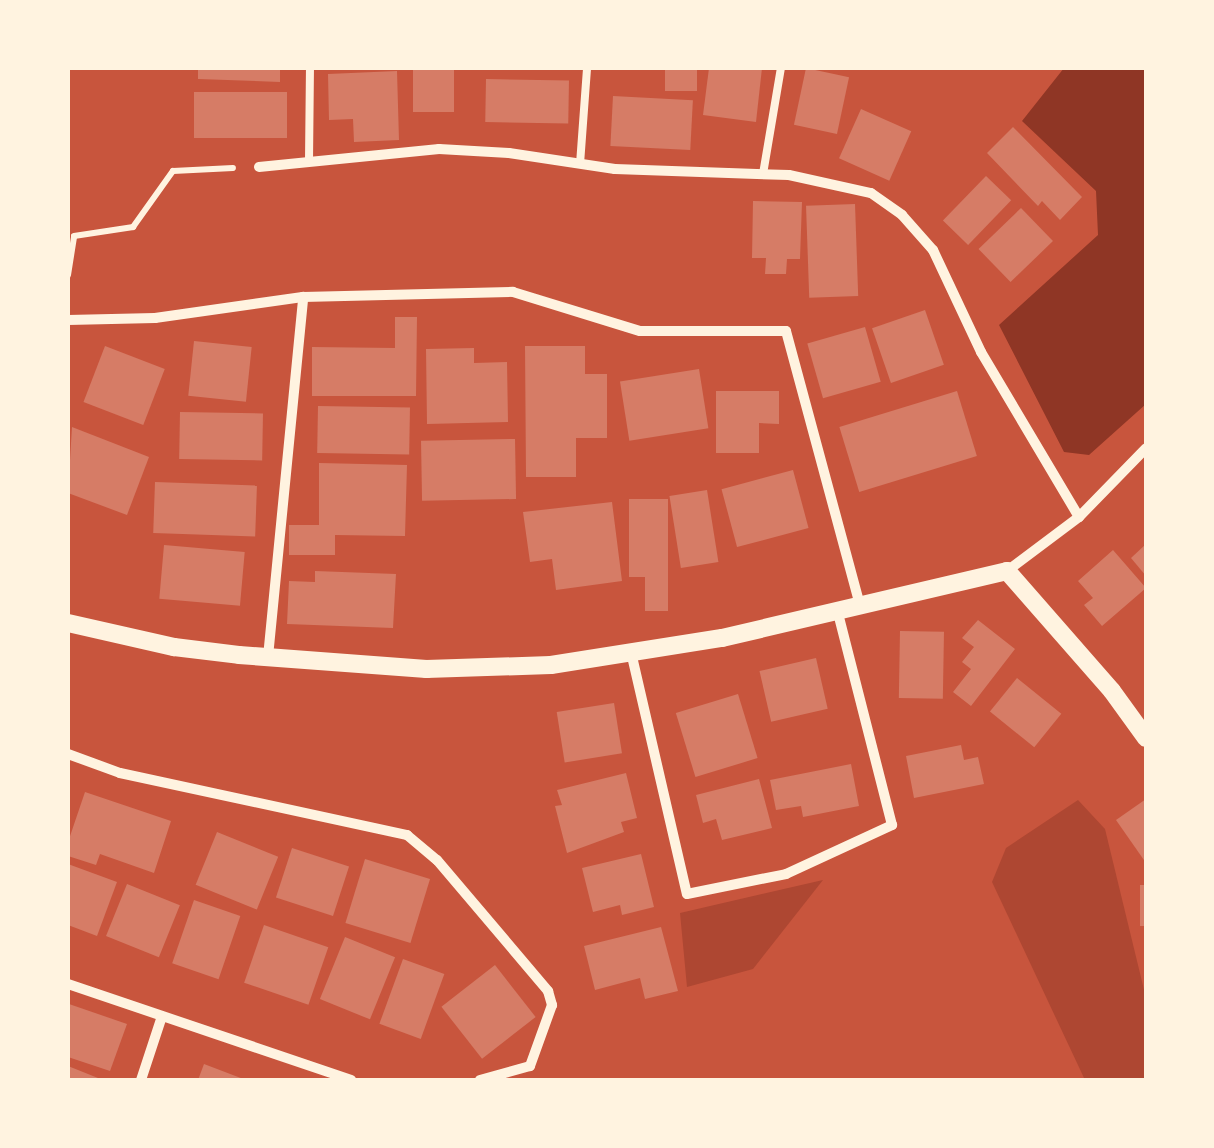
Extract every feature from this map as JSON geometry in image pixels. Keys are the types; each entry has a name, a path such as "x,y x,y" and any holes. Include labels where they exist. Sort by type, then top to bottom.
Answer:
{"street":[{"path":"260,166 440,150 508,153 580,164 764,174 871,192 902,214 933,250 981,352 1079,517"},
{"path":"68,320 155,318 303,297 514,292 640,331 786,331 860,605"},
{"path":"268,657 303,297"},
{"path":"68,623 174,647 268,657 426,669 551,666 722,638 1007,571 1079,517 1146,448"},
{"path":"1007,571 1146,738"},
{"path":"632,652 687,894 786,874 892,825 837,610"},
{"path":"68,754 120,773 407,835 438,860 548,990 552,1005 530,1066 480,1080"},
{"path":"68,984 351,1080"},
{"path":"141,1080 162,1016"}],"lane":[{"path":"309,161 310,68"},
{"path":"580,164 588,68"},
{"path":"764,174 781,68"}],"path":[{"path":"68,275 74,236 133,227 173,170 260,166"}],"shaded area":[{"path":"1064,68 1146,68 1146,404 1089,455 1064,452 999,325 1098,235 1096,191 1022,121"},
{"path":"1078,800 1105,829 1146,998 1146,1080 1085,1080 992,882 1006,848"},
{"path":"823,880 753,969 687,987 680,913"}],"building":[{"path":"198,68 280,68 280,82 198,79"},
{"path":"413,68 454,68 454,112 413,112"},
{"path":"665,68 697,68 697,91 665,91"},
{"path":"709,68 762,68 756,122 703,115"},
{"path":"806,68 849,77 837,134 794,125"},
{"path":"397,71 399,140 354,142 353,119 329,120 328,74"},
{"path":"486,79 569,80 568,123 485,122"},
{"path":"194,92 287,92 287,138 194,138"},
{"path":"613,96 693,100 690,150 610,146"},
{"path":"861,109 911,131 889,181 839,158"},
{"path":"1013,127 1082,197 1060,220 1042,201 1038,206 987,153"},
{"path":"986,176 1011,200 968,245 943,221"},
{"path":"753,201 802,202 800,259 787,259 786,274 765,274 766,258 752,258"},
{"path":"855,204 858,296 809,298 806,206"},
{"path":"1021,208 1053,241 1011,282 979,249"},
{"path":"925,310 944,365 891,383 872,328"},
{"path":"395,317 417,317 416,396 312,396 312,347 395,348"},
{"path":"865,327 881,382 823,398 807,344"},
{"path":"194,341 252,347 246,402 188,396"},
{"path":"105,346 165,369 143,425 83,402"},
{"path":"525,346 585,346 585,374 607,374 607,438 576,438 576,477 526,477"},
{"path":"474,348 474,363 507,362 508,422 427,424 426,349"},
{"path":"699,369 708,428 629,441 620,382"},
{"path":"716,391 779,391 779,424 759,423 759,453 716,453"},
{"path":"957,391 977,456 859,492 839,427"},
{"path":"318,406 410,408 409,455 317,453"},
{"path":"180,412 263,413 262,460 179,459"},
{"path":"72,427 149,457 127,515 68,493"},
{"path":"515,439 516,499 422,501 421,441"},
{"path":"319,463 407,465 405,536 335,535 335,555 289,555 289,525 319,525"},
{"path":"793,470 809,528 737,547 722,489"},
{"path":"155,482 257,486 255,537 153,533"},
{"path":"707,490 718,562 681,568 669,496"},
{"path":"629,499 668,499 668,611 645,611 645,577 629,577"},
{"path":"612,502 622,581 556,590 552,559 530,562 523,512"},
{"path":"1146,544 1146,576 1131,558"},
{"path":"164,545 245,552 240,606 159,599"},
{"path":"1113,550 1146,588 1102,626 1084,605 1093,598 1078,581"},
{"path":"315,571 396,574 393,628 287,624 289,581 315,582"},
{"path":"978,620 1015,649 971,706 953,692 971,669 962,662 974,647 962,638"},
{"path":"900,631 944,632 943,699 899,698"},
{"path":"816,658 828,709 771,722 759,671"},
{"path":"1017,678 1061,714 1034,747 990,711"},
{"path":"738,694 758,758 695,777 676,713"},
{"path":"614,703 622,753 565,762 557,712"},
{"path":"961,745 964,760 978,757 984,784 914,798 906,756"},
{"path":"851,764 859,806 803,817 801,806 776,810 770,780"},
{"path":"626,773 637,818 621,822 624,832 567,853 555,806 562,805 557,790"},
{"path":"759,779 772,828 722,840 716,819 703,823 696,795"},
{"path":"85,792 171,821 154,873 100,854 96,865 68,856 68,842"},
{"path":"1146,799 1146,863 1116,820"},
{"path":"217,832 278,857 257,910 196,885"},
{"path":"292,848 349,867 333,916 276,897"},
{"path":"641,854 654,907 622,915 620,905 593,912 582,868"},
{"path":"365,859 430,879 410,943 345,923"},
{"path":"68,864 117,882 97,936 68,925"},
{"path":"127,884 180,905 159,957 106,936"},
{"path":"1140,885 1146,885 1146,926 1140,926"},
{"path":"194,900 240,916 219,979 172,963"},
{"path":"264,925 328,947 308,1005 244,983"},
{"path":"661,927 678,991 645,999 640,978 595,990 584,946"},
{"path":"345,937 395,957 370,1019 320,999"},
{"path":"403,959 444,974 421,1039 379,1024"},
{"path":"495,965 536,1017 482,1059 441,1007"},
{"path":"69,1004 127,1024 110,1071 68,1057"},
{"path":"204,1064 246,1080 198,1080"},
{"path":"68,1066 103,1080 68,1080"}]}
